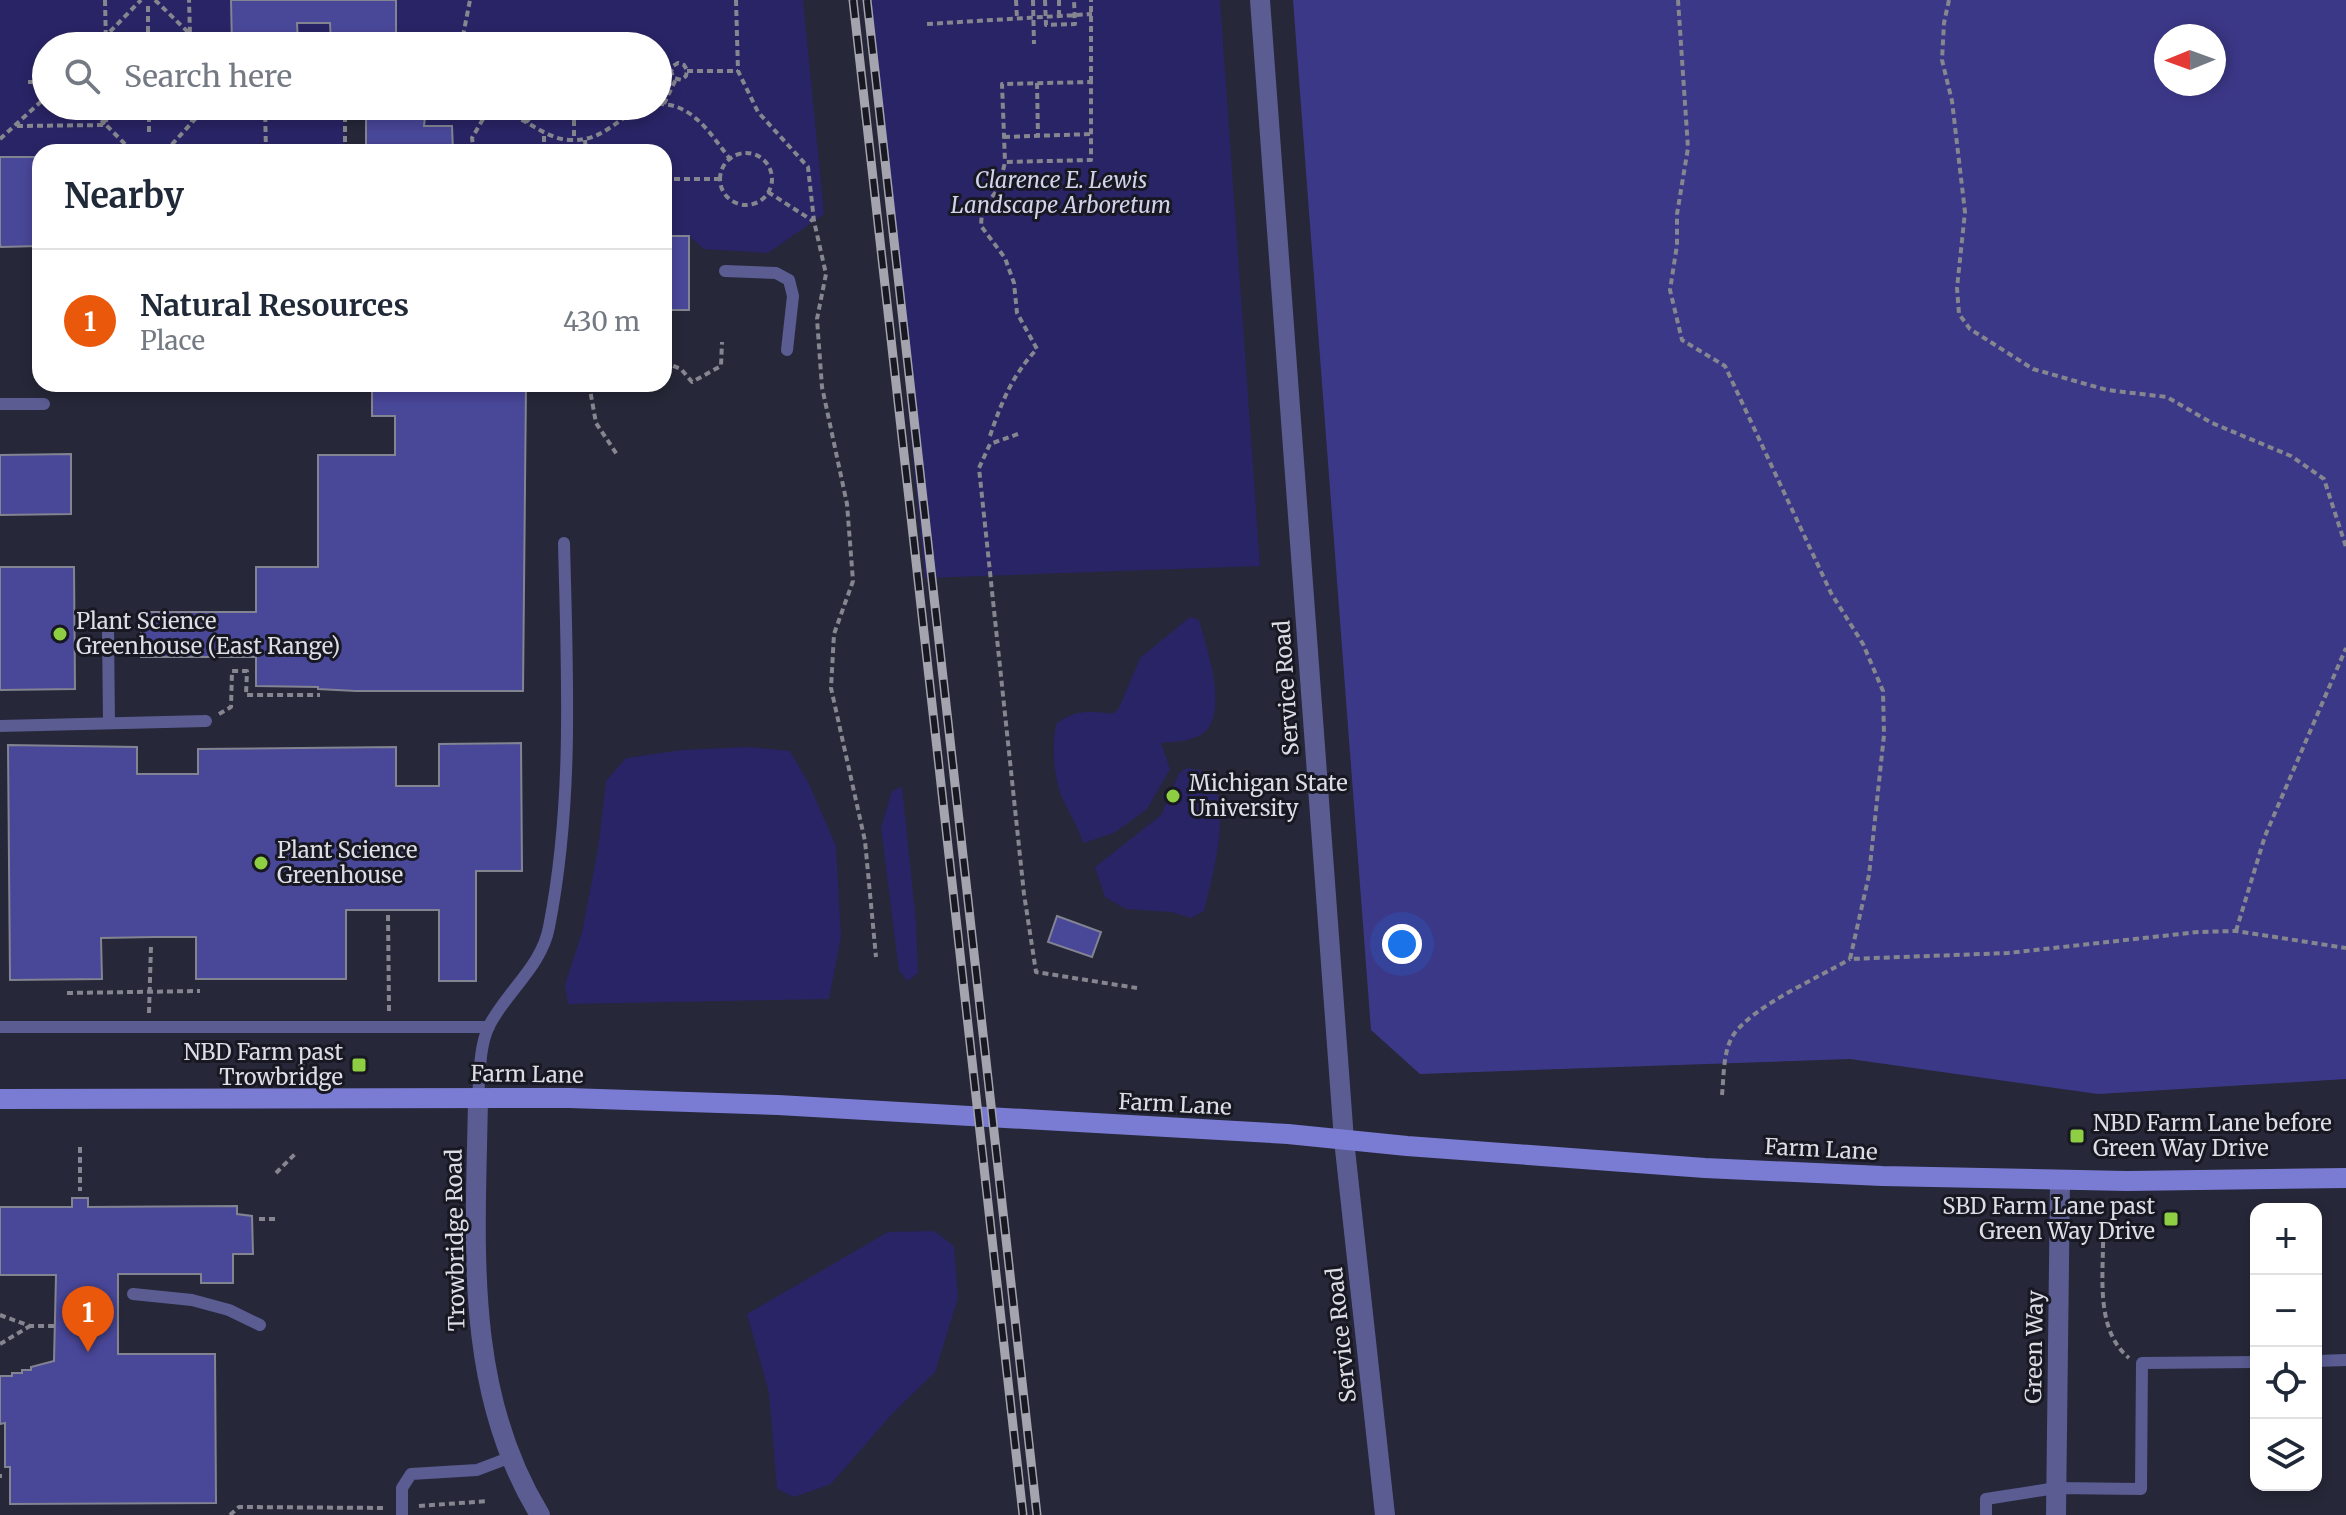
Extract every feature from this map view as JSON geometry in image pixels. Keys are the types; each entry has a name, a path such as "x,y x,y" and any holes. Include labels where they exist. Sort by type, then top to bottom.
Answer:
{"street":[{"name":"Service Road","path":"1260,0 1344,1140 1385,1515"},
{"name":"Trowbridge Road","path":"478,1098 478,1314 488,1387 511,1457 540,1515"},
{"name":"Farm Lane","path":"0,1099 569,1098 778,1105 1288,1134 1705,1168 2060,1180 2346,1178"},
{"name":"Green Way","path":"2056,1515 2060,1180"}],"lane":[{"path":"725,271 776,273 789,280 793,296 787,350"},
{"path":"0,404 44,404"},
{"path":"478,1098 482,1052 489,1027 530,968 548,931 562,839 569,701 564,543"},
{"path":"108,629 109,723"},
{"path":"0,726 206,721"},
{"path":"0,1027 489,1027"},
{"path":"133,1294 192,1300 229,1310 260,1325"},
{"path":"2322,1361 2346,1360"},
{"path":"1986,1515 1986,1499 2056,1488 2141,1489 2142,1363 2250,1362"},
{"path":"401,1511 402,1488 411,1474 477,1470 511,1457"}],"path":[{"path":"105,0 106,32"},
{"path":"110,32 141,0 148,6"},
{"path":"148,32 148,6 154,0 188,32"},
{"path":"189,0 190,32"},
{"path":"464,32 470,0"},
{"path":"736,0 738,71 758,112 808,167 814,221 826,274 817,319 822,387 847,504 853,581 834,634 831,688 865,841 876,957"},
{"path":"1016,0 1017,19"},
{"path":"1033,0 1034,44"},
{"path":"1045,0 1046,25 1075,24 1074,0"},
{"path":"1059,0 1059,15"},
{"path":"1005,162 1091,160 1091,0"},
{"path":"1678,0 1688,148 1677,214 1677,245 1670,290 1682,340 1725,366 1831,593 1863,644 1883,691 1884,735 1869,875 1850,959"},
{"path":"1949,0 1942,60 1952,101 1965,212 1957,288 1959,314 1970,329 2033,369 2107,390 2167,397 2212,423 2291,456 2324,479 2346,547"},
{"path":"927,24 1092,14"},
{"path":"672,69 678,63 684,65 687,71"},
{"path":"687,71 738,71"},
{"path":"676,79 683,79 687,71"},
{"path":"672,73 676,79"},
{"path":"672,86 676,79"},
{"path":"990,436 1001,404 1020,367 1037,349 1017,313 1014,283 1005,258 981,226 982,210 999,188 1005,162 1002,84 1091,82"},
{"path":"1037,83 1038,136"},
{"path":"672,108 692,115 730,159"},
{"path":"0,139 32,111"},
{"path":"101,120 125,144"},
{"path":"106,120 106,125"},
{"path":"149,120 149,132"},
{"path":"172,144 195,120"},
{"path":"265,120 266,144"},
{"path":"345,120 345,144"},
{"path":"473,144 472,138 482,120"},
{"path":"522,120 544,134 574,141 585,140 611,129 622,120"},
{"path":"574,120 574,141"},
{"path":"17,126 106,125"},
{"path":"544,134 544,144"},
{"path":"1004,137 1091,134"},
{"path":"585,140 585,144"},
{"path":"748,153 764,160 771,175 768,192 755,203 740,204 728,197 720,179 730,159 748,153"},
{"path":"672,179 720,179"},
{"path":"768,192 814,221"},
{"path":"672,365 681,369 692,382 721,366 722,342"},
{"path":"590,392 596,423 618,456"},
{"path":"1018,434 990,444 979,468 1036,972 1137,988"},
{"path":"2236,931 2265,836 2346,648"},
{"path":"206,721 231,707 232,671 247,671 246,695"},
{"path":"232,695 320,695"},
{"path":"388,915 389,1026"},
{"path":"1722,1095 1725,1058 1733,1035 1753,1014 1850,959 2008,953 2131,937 2236,931 2346,948"},
{"path":"149,1027 151,946"},
{"path":"67,993 200,991"},
{"path":"80,1147 80,1191"},
{"path":"276,1173 295,1154"},
{"path":"259,1219 277,1219"},
{"path":"2103,1232 2105,1315 2110,1334 2126,1357 2142,1363"},
{"path":"0,1315 30,1326 54,1326"},
{"path":"0,1344 30,1326"},
{"path":"230,1515 239,1507 377,1508 401,1511 488,1501"},
{"path":"239,1507 246,1515"},
{"path":"377,1508 378,1515"}],"shaded area":[{"name":"Michigan State University","path":"0,0 2346,0 2346,1515 0,1515"},
{"path":"1293,0 2346,0 2346,1079 2098,1094 1850,1059 1420,1074 1371,1030"}],"green space":[{"path":"0,0 231,0 232,32 32,32 32,120 345,120 345,144 32,144 32,157 0,157"},
{"path":"396,0 803,0 824,214 768,253 704,249 689,236 672,236 672,144 453,144 452,126 424,126 424,120 672,120 672,32 396,32"},
{"name":"Clarence E. Lewis Landscape Arboretum","path":"868,0 1220,0 1260,566 925,578"},
{"path":"297,23 330,23 330,32 297,32"},
{"path":"1190,617 1199,620 1213,674 1215,703 1209,727 1194,738 1161,743 1170,769 1147,809 1114,833 1083,843 1056,778 1056,724 1082,712 1112,714 1119,708 1140,658"},
{"path":"748,747 790,751 809,784 836,846 841,937 829,999 568,1004 565,985 582,932 598,849 606,781 626,758 682,750"},
{"path":"1187,768 1210,772 1219,806 1219,842 1204,911 1191,918 1171,912 1126,909 1105,897 1095,867 1161,815 1179,773"},
{"path":"902,787 918,973 908,981 899,971 881,828 892,791"},
{"path":"934,1231 954,1246 958,1298 935,1372 891,1415 831,1484 794,1497 777,1489 769,1393 747,1314 888,1232"}],"building":[{"path":"231,0 396,0 396,32 330,32 330,23 297,23 297,32 232,32"},
{"path":"366,120 425,120 424,126 452,126 453,144 366,144"},
{"path":"0,157 32,157 32,246 1,247"},
{"path":"672,236 689,236 689,310 672,310"},
{"path":"372,392 526,392 523,691 356,691 256,686 256,657 141,657 141,612 256,612 256,567 318,567 318,455 395,455 395,416 372,416"},
{"path":"71,454 71,514 0,515 0,455"},
{"name":"Plant Science Greenhouse (East Range)","path":"0,567 74,567 75,689 0,690"},
{"name":"Plant Science Greenhouse","path":"521,743 522,871 476,871 476,981 439,981 439,910 346,910 346,979 196,979 196,937 154,937 101,938 102,979 10,980 8,745 137,747 137,774 198,774 198,749 396,747 396,786 439,786 439,744"},
{"path":"1057,916 1101,932 1092,957 1048,942"},
{"path":"72,1198 88,1198 88,1207 237,1206 237,1214 252,1216 253,1254 233,1254 233,1283 201,1283 201,1274 118,1274 118,1354 215,1354 216,1503 10,1504 10,1467 5,1467 5,1423 0,1424 0,1376 12,1376 12,1373 22,1373 22,1370 31,1370 31,1367 54,1361 56,1275 0,1275 0,1207 72,1207"}],"railway":[{"path":"853,0 1023,1515"},
{"path":"867,0 1037,1515"}],"place":[{"name":"Plant Science Greenhouse (East Range)","path":"60,634"},
{"name":"Michigan State University","path":"1173,796"},
{"name":"Plant Science Greenhouse","path":"261,863"},
{"name":"NBD Farm past Trowbridge","path":"359,1065"},
{"name":"NBD Farm Lane before Green Way Drive","path":"2077,1136"},
{"name":"SBD Farm Lane past Green Way Drive","path":"2171,1219"},
{"name":"Natural Resources","path":"88,1352"}]}
